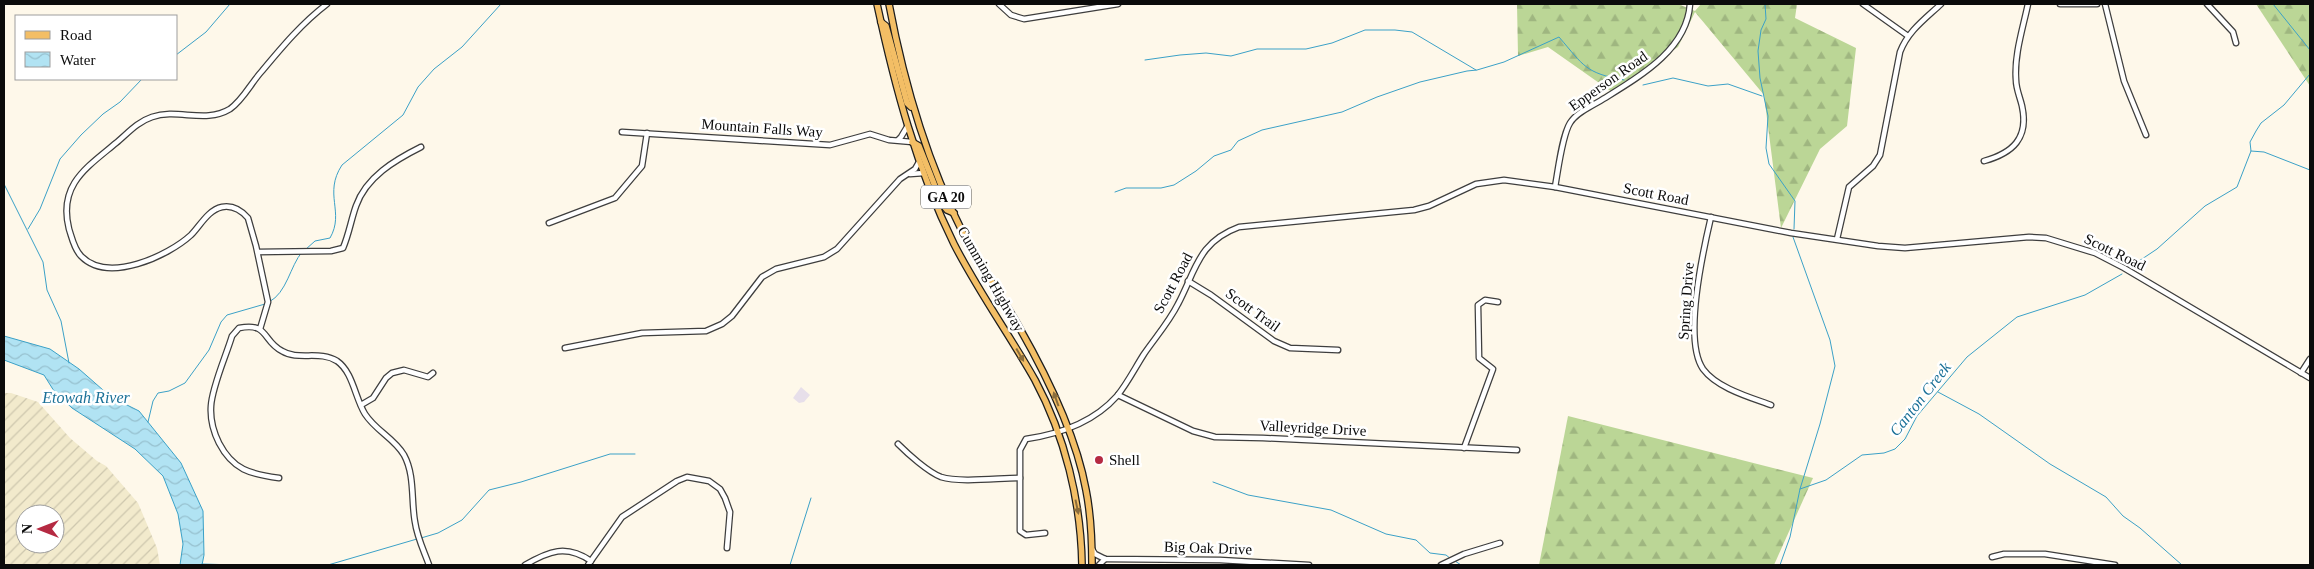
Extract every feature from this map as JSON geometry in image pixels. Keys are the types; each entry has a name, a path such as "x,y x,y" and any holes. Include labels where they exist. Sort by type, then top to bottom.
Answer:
{"main road":[{"name":"Cumming Highway","path":"876,4 907,127 934,200 955,245 1036,382 1057,432 1079,514 1082,565"},
{"name":"Cumming Highway","path":"889,4 898,52 913,108 933,166 954,213 981,265 1039,363 1053,391 1067,429 1086,490 1092,565"},
{"path":"881,22 886,26 907,103 913,108"},
{"path":"912,142 919,146 942,204 947,210 954,213"}],"street":[{"path":"260,329 268,302 258,252 248,218 234,207 221,207 212,212 177,246 161,255 136,265 108,267 96,266 81,256 72,239 66,216 68,194 84,170 142,121 161,115 212,116 236,104 301,25 328,4"},
{"path":"998,4 1017,18 1024,19 1118,4"},
{"name":"Epperson Road","path":"1555,187 1570,122 1662,58 1682,34 1687,24 1690,4"},
{"path":"1863,4 1908,36"},
{"path":"1837,239 1849,187 1873,166 1880,155 1900,52 1908,36 1941,4"},
{"path":"1984,161 2000,157 2009,152 2019,140 2022,132 2024,116 2016,80 2028,4"},
{"path":"2060,4 2096,4"},
{"path":"2105,4 2126,87 2146,135"},
{"path":"2207,4 2233,32 2236,43"},
{"path":"898,140 907,127"},
{"name":"Mountain Falls Way","path":"622,132 830,145 870,134 889,140 912,142"},
{"path":"549,223 615,198 642,166 647,133"},
{"path":"258,252 331,251 342,248 356,205 365,188 384,169 421,147"},
{"path":"910,174 919,162"},
{"path":"565,348 642,333 706,331 722,324 732,316 762,277 776,269 824,257 837,249 900,179 910,174 924,173"},
{"name":"Scott Road","path":"1045,533 1026,534 1020,531 1020,450 1026,439 1043,438 1067,429 1096,414 1118,395 1178,305 1197,260 1212,242 1224,233 1239,227 1414,210 1429,206 1486,181 1512,181 1555,187 1804,235 1905,248 2029,237 2070,244 2096,253 2124,268 2310,378"},
{"name":"Spring Drive","path":"1711,217 1699,279 1695,343 1697,358 1704,370 1718,382 1741,394 1771,405"},
{"name":"Scott Trail","path":"1188,281 1211,295 1274,341 1290,348 1338,350"},
{"path":"1464,448 1493,369 1479,358 1478,305 1485,300 1498,302"},
{"path":"278,478 243,470 233,463 225,455 213,430 211,405 232,336 239,328 260,329 281,351 291,355 318,356 335,360 343,366 374,426 396,444 405,456 410,472 418,536 429,565"},
{"path":"2301,373 2310,359"},
{"path":"361,404 374,398 386,378 392,373 404,370 428,377 433,373"},
{"name":"Valleyridge Drive","path":"1118,395 1193,431 1215,438 1263,438 1517,450"},
{"path":"898,444 924,466 940,476 955,478 1020,478"},
{"path":"525,565 538,557 556,551 580,553 590,563 622,517 677,481 687,477 709,481 720,489 730,512 727,548"},
{"path":"1441,565 1464,554 1500,543"},
{"path":"1092,548 1095,554 1105,559 1099,565"},
{"path":"1992,557 2004,554 2045,554 2115,565"},
{"name":"Big Oak Drive","path":"1105,559 1220,560 1309,565"}],"shaded area":[{"path":"801,387 810,395 804,402 799,403 793,398"},
{"path":"4,393 11,393 38,402 70,438 97,461 106,466 138,503 157,548 160,565 4,565"}],"green space":[{"path":"1517,4 1678,4 1695,11 1701,4 1797,4 1795,18 1856,48 1847,126 1820,149 1781,228 1764,95 1695,12 1678,47 1612,92 1548,47 1518,56"},
{"path":"2256,4 2310,4 2310,86"},
{"path":"1568,416 1813,478 1774,565 1539,565"}],"water":[{"name":"Etowah River","path":"4,336 50,349 79,369 111,397 139,411 181,463 203,511 204,555 202,565 180,565 183,544 178,514 163,476 135,449 72,408 54,391 44,375 4,360"}],"waterway":[{"path":"178,53 206,32 230,4"},
{"path":"305,250 315,241 330,238 334,229 336,220 334,185 342,165 403,115 418,87 434,69 462,47 501,4"},
{"path":"1765,4 1766,19 1761,30 1758,51 1760,78 1768,116 1766,148 1769,164 1795,201 1794,229"},
{"path":"2273,4 2310,50"},
{"path":"1145,60 1206,53 1231,56 1257,49 1306,49 1332,43 1365,30 1395,30 1412,32 1476,70"},
{"path":"1115,192 1126,188 1161,188 1174,185 1196,171 1214,156 1231,150 1238,141 1262,130 1342,112 1420,82 1477,70 1504,62 1559,37 1586,67 1601,74 1624,80"},
{"name":"Canton Creek","path":"2130,267 2157,249 2205,206 2237,187 2251,151 2250,142 2261,123 2284,105 2310,74"},
{"path":"1643,85 1673,78 1708,86 1728,84 1762,96"},
{"path":"28,229 40,209 60,159 81,135 103,114 120,102 141,80"},
{"path":"2251,151 2264,152 2310,170"},
{"path":"4,184 43,262 47,290 61,321 69,363"},
{"path":"1780,565 1790,537 1800,489 1835,366 1830,340 1793,237"},
{"path":"269,302 275,298 284,286 302,252"},
{"name":"Canton Creek","path":"1800,489 1826,480 1862,455 1884,453 1895,449 1905,439 1917,416 1967,357 2017,317 2085,295 2122,274"},
{"path":"148,422 153,401 158,393 169,391 185,383 209,350 221,322 227,315 265,304"},
{"path":"1938,392 1979,414 2050,464 2106,497 2123,516 2140,528 2182,565"},
{"path":"421,538 438,533 462,520 489,490 610,454 635,454"},
{"path":"1213,482 1248,495 1331,510 1386,534 1416,540 1430,553 1446,555 1451,559"},
{"path":"790,565 811,498"},
{"path":"328,565 417,539"},
{"path":"1455,561 1461,565"},
{"path":"202,564 236,565"}],"place":[{"name":"Shell","path":"1099,460"}]}
